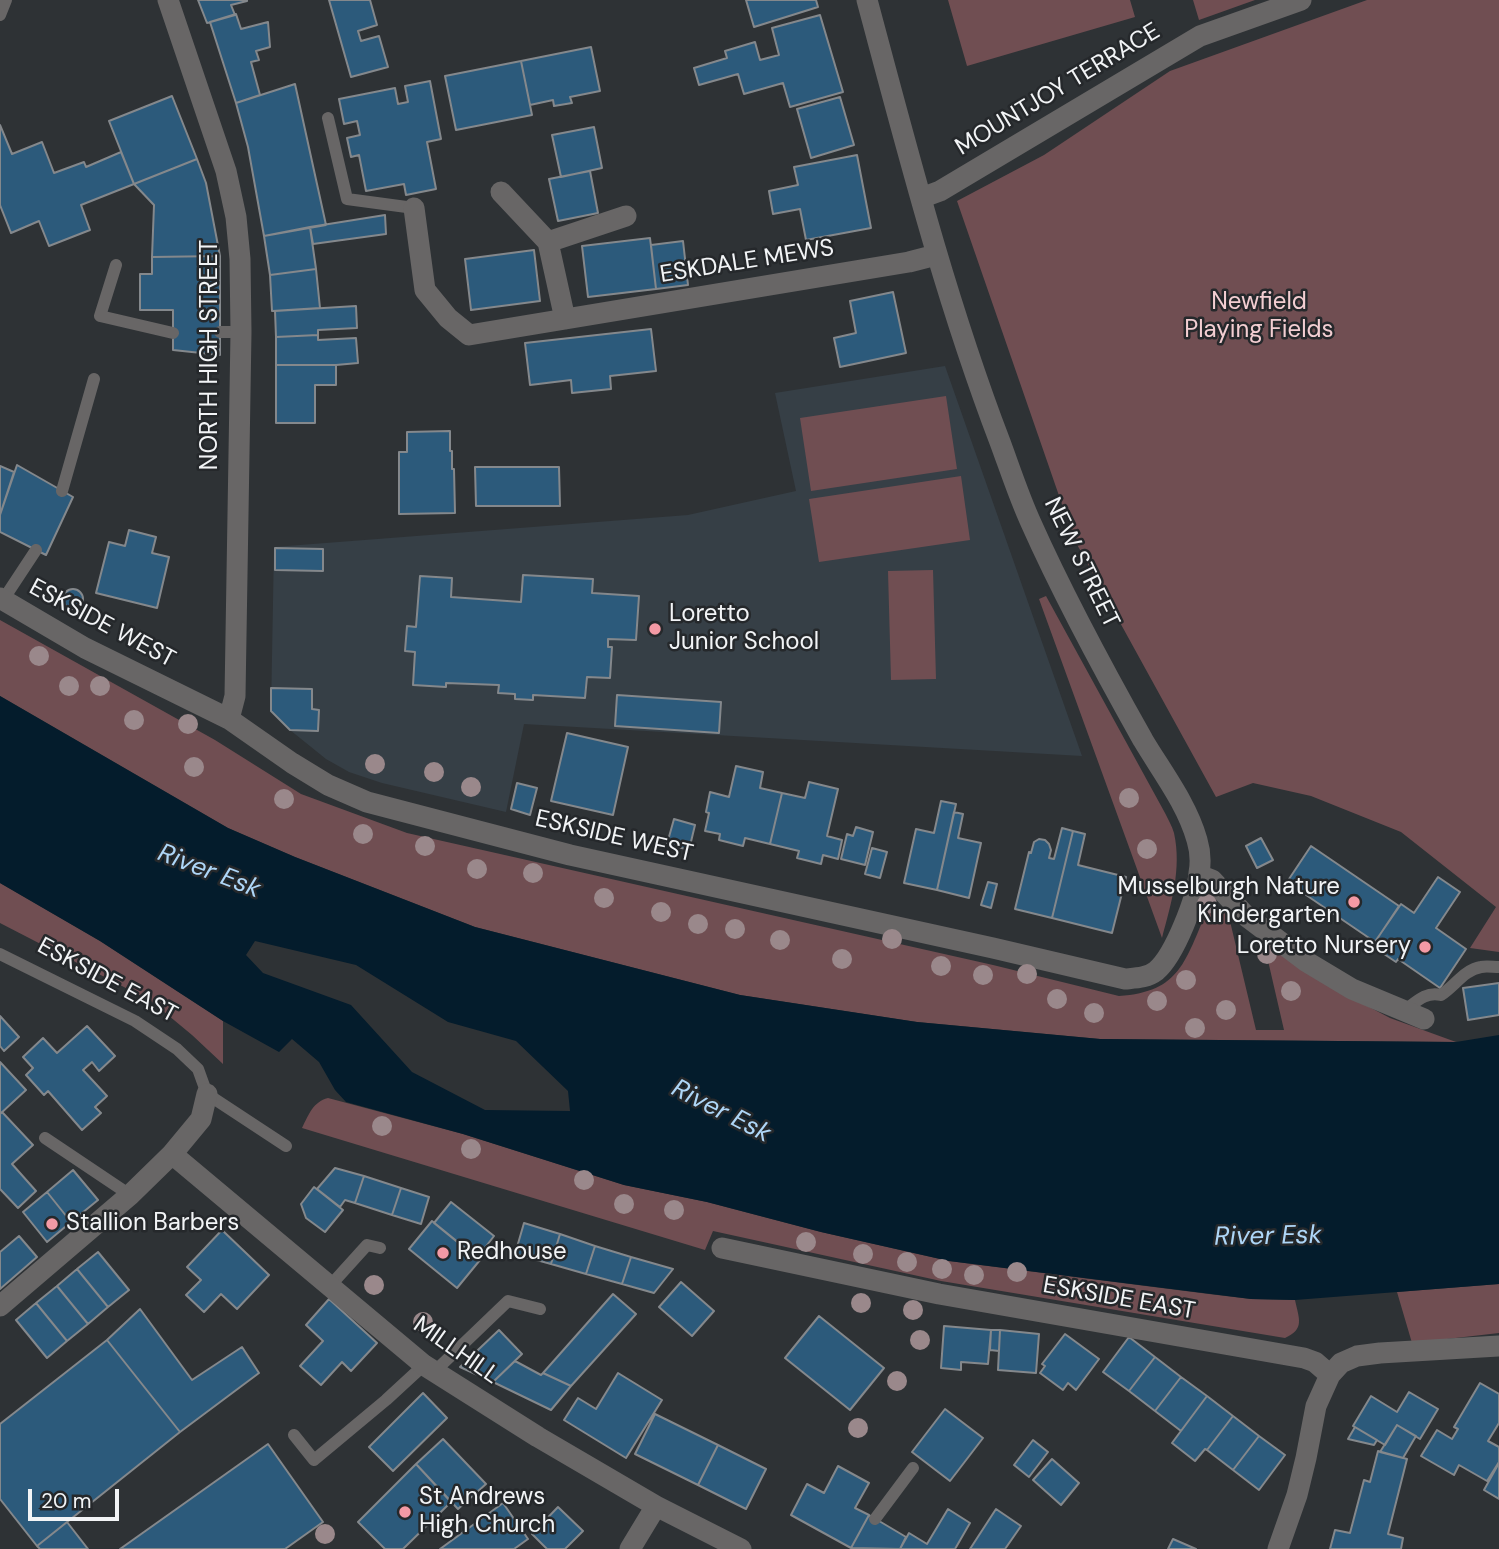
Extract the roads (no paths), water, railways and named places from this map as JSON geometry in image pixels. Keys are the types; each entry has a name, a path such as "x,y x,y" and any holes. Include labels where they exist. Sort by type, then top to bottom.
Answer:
{"street":[{"name":"NORTH HIGH STREET","path":"168,0 226,171 236,217 240,259 230,332 235,696 229,719"},
{"name":"NEW STREET","path":"867,0 936,255 976,378 1030,519 1062,591 1184,808 1197,840 1199,875"},
{"name":"MOUNTJOY TERRACE","path":"921,198 940,191 1200,36 1301,0"},
{"path":"502,192 548,242 565,319"},
{"name":"ESKDALE MEWS","path":"414,208 425,290 447,318 469,335 909,262 936,255"},
{"path":"548,242 626,216"},
{"name":"ESKSIDE WEST","path":"2,599 85,648 229,719 328,785 367,802 570,855 1125,979 1140,978 1154,972 1165,962 1175,944 1199,875"},
{"path":"1199,875 1212,880 1246,916 1307,962 1352,989 1424,1019"},
{"path":"0,1306 130,1195 172,1154 201,1119 207,1094"},
{"name":"MILLHILL","path":"172,1154 429,1368 538,1437 656,1506 741,1549"},
{"name":"ESKSIDE EAST","path":"722,1248 939,1294 1304,1358 1315,1362 1330,1375"},
{"path":"1278,1549 1297,1495 1316,1406 1330,1375 1341,1363 1357,1356 1499,1346"},
{"path":"630,1549 656,1506"}],"lane":[{"path":"0,15 6,0"},
{"name":"ESKDALE MEWS","path":"328,118 347,199 414,208"},
{"path":"116,265 100,316 173,333"},
{"path":"62,491 94,379"},
{"path":"2,599 36,550"},
{"name":"ESKSIDE EAST","path":"0,954 135,1021 177,1049 198,1069 207,1094"},
{"path":"1404,1011 1420,998 1433,993 1441,995 1454,986 1467,971 1481,967 1499,967"},
{"path":"207,1094 286,1146"},
{"path":"45,1138 130,1195"},
{"path":"329,1287 367,1245 380,1248"},
{"path":"294,1435 314,1460 508,1301 540,1309"},
{"path":"875,1519 913,1468"}],"water":[{"name":"River Esk","path":"0,696 228,828 295,857 475,927 740,995 917,1022 1100,1039 1456,1042 1499,1035 1499,1284 1295,1300 1251,1299 949,1261 821,1232 707,1202 624,1185 463,1134 346,1102 335,1090 319,1062 292,1039 279,1052 223,1021 100,941 0,883","holes":["255,941 356,965 448,1022 516,1041 568,1091 570,1111 485,1110 412,1072 351,1005 263,973 246,955"]}],"place":[{"name":"Loretto Junior School","path":"655,629"},
{"name":"Musselburgh Nature Kindergarten","path":"1354,902"},
{"name":"Loretto Nursery","path":"1425,947"},
{"name":"Stallion Barbers","path":"52,1224"},
{"name":"Redhouse","path":"443,1253"},
{"name":"St Andrews High Church","path":"405,1512"}],"park label":[{"name":"Newfield Playing Fields","path":"1259,317"}]}
